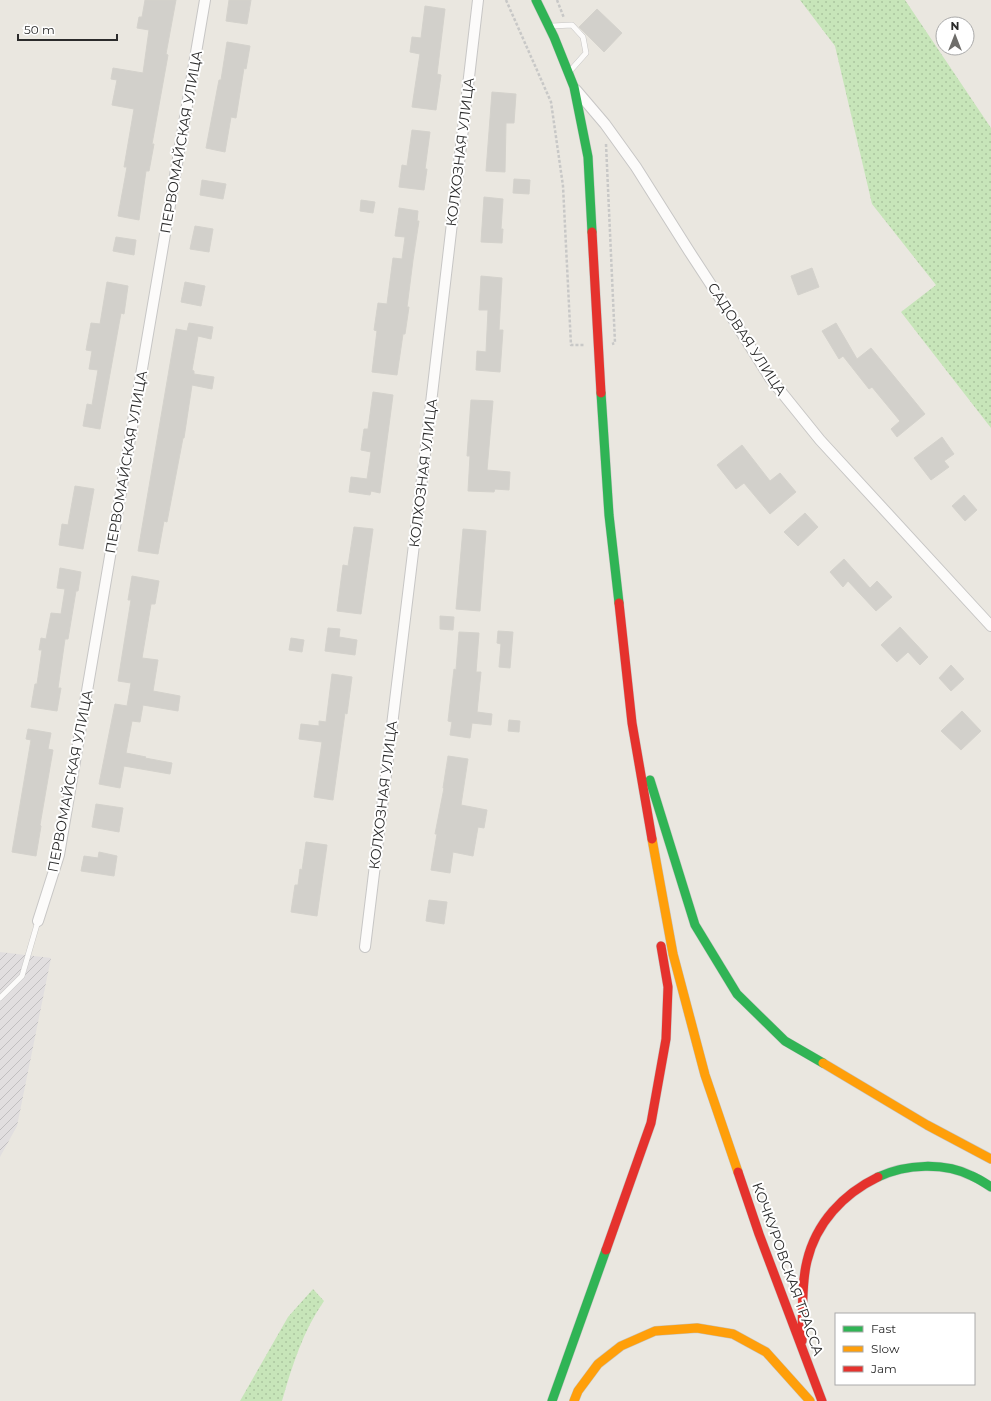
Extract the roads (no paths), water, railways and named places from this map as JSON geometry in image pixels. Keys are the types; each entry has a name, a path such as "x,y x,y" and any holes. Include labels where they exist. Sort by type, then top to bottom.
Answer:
{"main road":[{"path":"536,0 574,87 588,157 609,515 632,723 641,780 647,847 658,925"},
{"path":"632,723 695,925 737,994 785,1041 927,1124 991,1159"},
{"name":"КОЧКУРОВСКАЯ ТРАССА","path":"641,780 673,954 705,1075 758,1234 822,1401"},
{"path":"552,1401 651,1123 666,1039 668,988 661,941"},
{"path":"802,1348 803,1299 807,1262 821,1227 836,1206 856,1188 884,1174 917,1166 948,1168 980,1178 991,1187"},
{"path":"574,1401 578,1391 598,1364 621,1346 655,1331 697,1328 733,1334 766,1352 810,1401"}],"street":[{"name":"ПЕРВОМАЙСКАЯ УЛИЦА","path":"38,921 59,855 205,0"},
{"name":"КОЛХОЗНАЯ УЛИЦА","path":"365,947 478,0"},
{"name":"САДОВАЯ УЛИЦА","path":"574,87 636,167 722,300 770,378 820,440 991,626"}],"lane":[{"path":"549,27 572,25 583,37 586,53 568,73"},
{"path":"0,998 22,976 38,921"}]}
